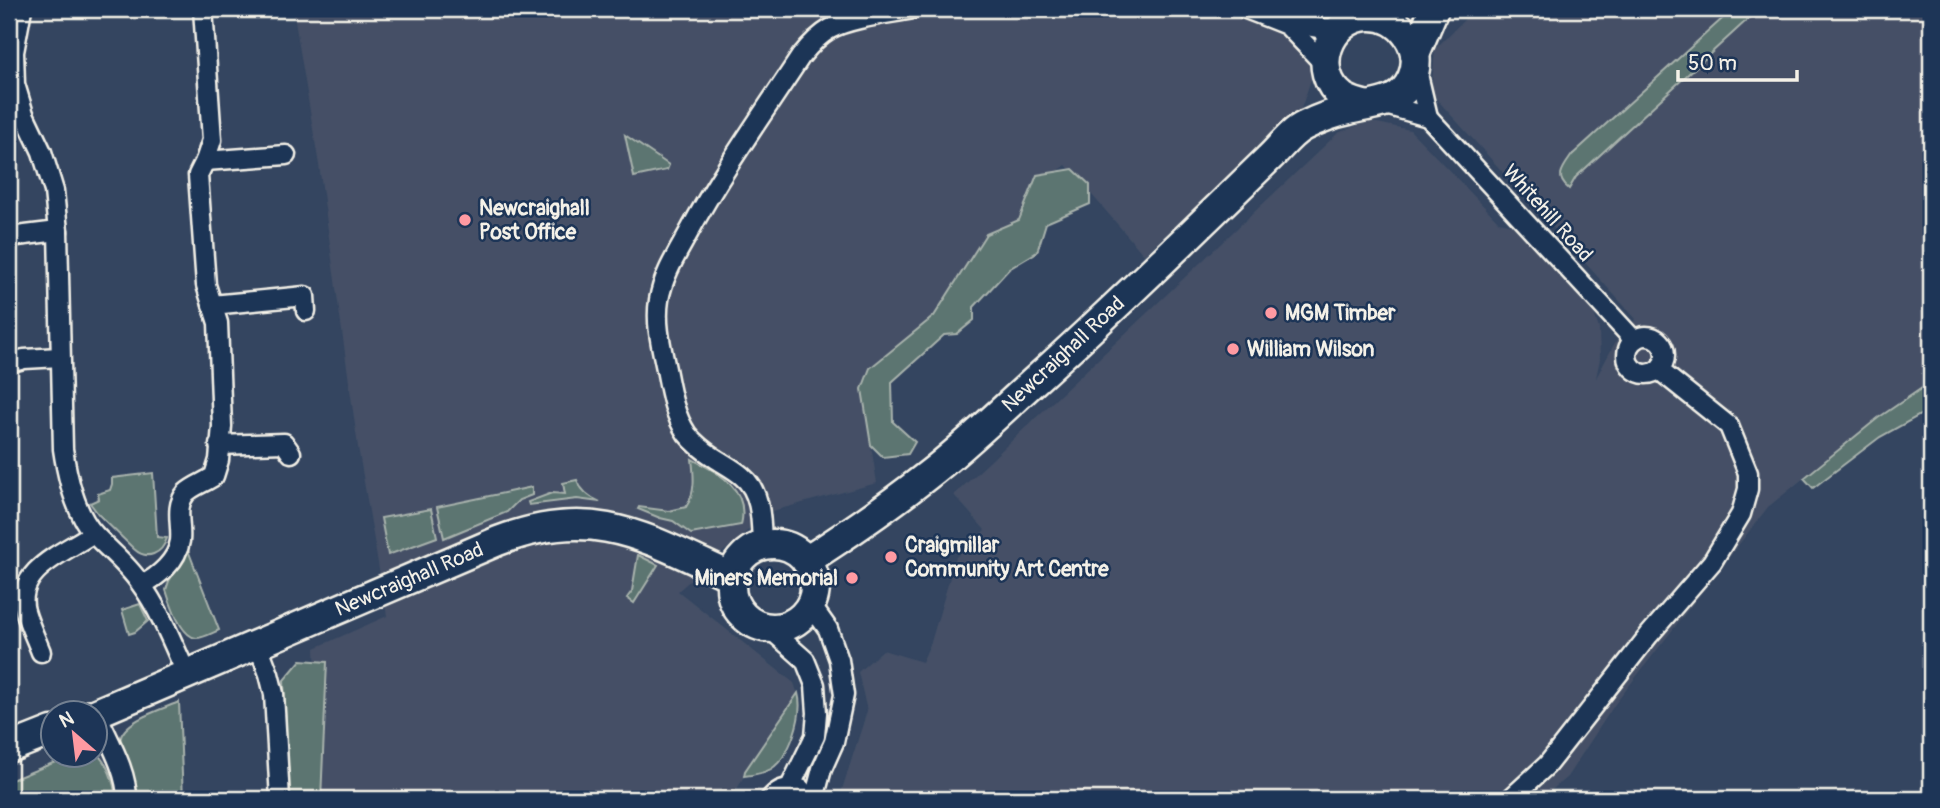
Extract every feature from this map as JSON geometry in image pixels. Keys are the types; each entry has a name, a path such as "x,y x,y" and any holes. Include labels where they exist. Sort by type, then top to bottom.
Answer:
{"main road":[{"path":"1387,19 1417,9"},
{"name":"Newcraighall Road","path":"806,561 863,523 956,452 1098,323 1302,127 1331,115 1394,99 1405,90 1412,79 1415,60 1434,9"},
{"path":"1342,25 1368,16 1387,19 1406,33 1412,43 1415,60"},
{"name":"Newcraighall Road","path":"1302,127 1326,69 1326,50 1332,36 1342,25"},
{"path":"1326,69 1332,85 1341,96 1354,103 1375,105"},
{"name":"Newcraighall Road","path":"108,709 498,541 545,527 579,524 619,529 647,538 732,577"},
{"path":"762,545 783,545 793,549 811,567 815,582 814,597 804,615 792,624 777,629 751,623 741,615 731,593 732,577 737,564 747,553 762,545"},
{"path":"9,748 38,737"}],"street":[{"path":"22,9 14,52 12,84 41,152 54,191 58,231 63,449 68,479 78,506 93,533 142,585 165,626 187,675"},
{"path":"142,585 160,573 174,556 180,539 181,503 185,495 214,476 219,460 222,426 218,323 206,285 198,175 212,140 203,9"},
{"path":"762,545 759,506 754,490 748,481 702,450 685,432 676,412 658,330 657,316 662,285 702,209 801,56 815,40 845,23 912,9"},
{"path":"1246,9 1287,25 1331,28 1342,25"},
{"path":"1287,25 1326,69"},
{"name":"Whitehill Road","path":"1415,60 1428,117 1634,340"},
{"path":"1375,105 1428,117"},
{"path":"205,161 286,155"},
{"path":"9,237 58,231"},
{"path":"212,305 305,296 306,311"},
{"path":"1646,336 1658,339 1666,355 1659,370 1648,375 1632,368 1627,356 1634,340 1646,336"},
{"path":"9,363 24,359 60,357"},
{"path":"1510,799 1547,765 1649,635 1712,562 1741,514 1748,489 1748,473 1729,426 1659,370"},
{"path":"219,445 284,443 291,453"},
{"path":"41,652 24,608 26,590 34,573 51,558 93,533"},
{"path":"770,799 777,792 790,787 804,790 813,799 834,742 844,695 839,660 828,629 811,605"},
{"path":"770,629 805,660 815,685 815,736 790,787"},
{"path":"258,645 274,694 280,799"},
{"path":"108,741 121,771 127,799"}],"shaded area":[{"path":"293,9 1335,9 1301,109 1144,255 1066,165 1029,193 1019,220 986,234 934,316 870,368 862,389 877,483 769,512 678,591 794,683 801,703 796,731 773,768 756,775 744,776 732,799 320,799 315,648 387,616 358,447 319,165"},
{"path":"1475,9 1931,9 1931,382 1878,418 1768,507 1615,704 1567,777 1541,799 839,799 867,711 858,672 883,650 922,662 931,642 956,557 985,530 954,495 1338,133 1368,121 1410,130 1499,222 1514,225 1594,313 1599,329 1600,359 1596,378 1616,341 1636,319 1431,93 1435,49"}],"green space":[{"path":"1733,9 1759,9 1576,177 1569,189 1564,185 1561,176 1563,168 1572,155"},
{"path":"625,135 669,165 667,170 634,177"},
{"path":"1073,169 1090,185 1090,204 1046,223 1037,252 1009,269 974,307 974,320 957,334 944,335 892,382 893,422 915,442 908,454 883,457 871,445 862,389 870,368 934,316 986,234 1019,220 1037,175"},
{"path":"1931,382 1931,409 1880,437 1813,488 1804,478 1878,418"},
{"path":"692,459 722,477 737,492 743,512 741,525 691,534 673,521 638,509 669,511 686,507 693,490"},
{"path":"153,473 157,537 167,538 158,552 144,555 134,549 90,503 99,499 98,494 110,490 112,478"},
{"path":"577,480 586,493 600,502 577,499 529,505 528,502 552,493 565,494 563,483"},
{"path":"532,487 532,495 519,500 507,512 444,538 437,507"},
{"path":"431,509 437,537 388,555 381,518"},
{"path":"188,550 219,630 199,638 191,636 181,625 166,590"},
{"path":"638,555 658,565 634,603 627,598 632,591"},
{"path":"140,604 148,621 129,634 122,610"},
{"path":"301,660 327,662 321,799 288,799 284,680"},
{"path":"798,693 797,724 784,755 771,769 744,776 745,771"},
{"path":"179,702 183,799 135,799 132,780 120,745 123,733 145,716"},
{"path":"38,769 108,769 116,799 9,799 9,781"}],"place":[{"name":"Newcraighall Post Office","path":"465,220"},
{"name":"MGM Timber","path":"1271,313"},
{"name":"William Wilson","path":"1233,349"},
{"name":"Craigmillar Community Art Centre","path":"891,557"},
{"name":"Miners Memorial","path":"852,578"}]}
